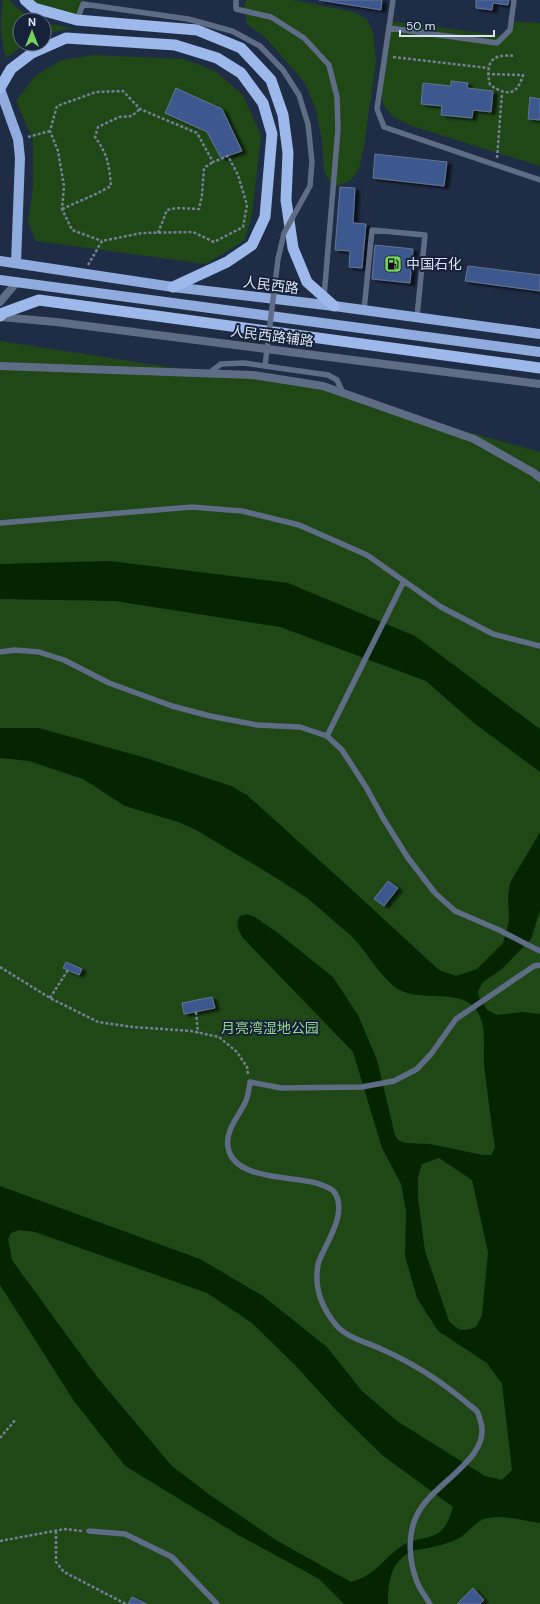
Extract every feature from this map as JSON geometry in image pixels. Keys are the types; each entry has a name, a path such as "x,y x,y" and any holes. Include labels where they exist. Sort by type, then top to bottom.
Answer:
{"highway":[{"path":"25,0 34,8 77,20 197,30 241,48 271,80 283,115 288,153 286,200 293,248 307,282 334,306"},
{"path":"0,89 12,69 32,53 66,38 175,45 217,58 241,73 263,103 272,134 265,218 252,245 227,262 173,287"},
{"path":"0,316 3,313 39,300 540,368"}],"main road":[{"path":"0,89 18,139 20,158 16,263"},
{"name":"人民西路","path":"0,261 173,287 334,306 540,334"},
{"path":"0,280 540,352"}],"street":[{"path":"0,302 17,282"},
{"name":"人民西路辅路","path":"0,316 540,384"},
{"path":"0,366 253,375 323,386 474,439 534,473 540,478"}],"lane":[{"path":"236,0 236,9 271,17 304,38 329,65 337,97 338,129 324,297"},
{"path":"393,0 377,108 384,127 540,180"},
{"path":"389,28 497,43 510,30 514,0"},
{"path":"77,20 83,2 188,19 232,31 260,46 283,70 299,95 308,124 312,162 310,186 284,233 282,240 278,259 265,366"},
{"path":"364,310 372,230 425,235 417,317"},
{"path":"208,373 221,364 244,363 328,375 337,380 343,393"},
{"path":"0,523 192,507 242,511 299,525 367,555 440,607 493,634 540,646"},
{"path":"327,736 358,670 404,581"},
{"path":"0,652 15,650 39,652 64,660 109,683 172,706 210,716 257,725 300,727 327,736 342,750 408,858 435,893 455,911 497,929 540,951"},
{"path":"430,1604 417,1583 411,1558 410,1539 412,1527 417,1513 429,1497 473,1456 480,1445 482,1429 478,1412 455,1393 409,1363 382,1349 354,1338 343,1331 338,1327 324,1306 317,1288 318,1263 338,1217 337,1200 334,1192 324,1185 305,1180 252,1172 240,1166 231,1157 227,1146 232,1126 249,1092 250,1082 281,1088 362,1088 394,1081 417,1069 431,1054 456,1019 534,966 540,965"},
{"path":"89,1531 125,1534 172,1556 217,1604"}],"path":[{"path":"487,74 523,74 520,85 513,91 502,93 490,85 487,74 489,64 496,57 505,55 515,56"},
{"path":"385,56 488,68"},
{"path":"158,232 166,210 176,208 199,209 202,195 204,168 213,162 228,156 238,175 247,205 243,227 214,242 193,232 142,233 102,241 72,230 62,209 64,186 58,151 50,131 57,106 96,92 123,91 140,109 197,132 213,162"},
{"path":"497,165 502,93"},
{"path":"62,209 111,186 109,169 104,150 95,137 98,127 119,117 132,116 140,109"},
{"path":"18,139 50,131"},
{"path":"83,274 102,241"},
{"path":"0,967 50,998 98,1022 198,1033 219,1037 238,1052 247,1067 250,1082"},
{"path":"50,998 68,970"},
{"path":"196,1012 198,1033"},
{"path":"0,1438 16,1419"},
{"path":"0,1541 65,1529 89,1531"},
{"path":"56,1531 56,1562 64,1572 126,1604"}],"green space":[{"path":"3,0 9,0 23,12 12,12 12,52 14,52 6,58 1,29"},
{"path":"25,0 83,0 83,4 77,20"},
{"path":"246,0 293,0 354,12 367,19 373,33 376,61 364,146 359,169 351,180 333,188 324,171 322,141 316,110 305,83 265,37 247,24 244,7"},
{"path":"390,21 504,36 511,21 540,23 540,166 412,126 392,116 383,104 380,90"},
{"path":"52,24 76,29 61,30 52,33"},
{"path":"94,55 184,59 215,71 243,95 261,135 252,215 245,240 206,264 36,241 28,222 33,187 33,140 16,101 35,76 62,60"},
{"name":"月亮湾湿地公园","path":"0,341 208,373 323,386 399,413 540,452 540,1604 0,1604"}],"shaded area":[{"path":"110,561 288,583 415,636 540,729 540,772 475,724 426,681 280,627 115,601 0,599 0,564"},
{"path":"0,728 39,728 146,758 231,786 247,795 439,970 456,976 477,969 503,943 509,922 508,895 510,883 540,832 540,910 531,939 502,969 483,982 478,991 479,997 487,1010 497,1015 522,1012 540,1014 540,1523 501,1517 486,1518 476,1523 457,1539 429,1548 415,1550 404,1556 394,1567 390,1581 388,1604 344,1604 319,1579 240,1536 125,1466 74,1401 0,1285 0,1186 200,1259 263,1296 327,1347 362,1391 397,1421 485,1476 502,1480 512,1470 502,1384 487,1363 438,1331 417,1298 405,1256 406,1211 401,1184 382,1148 353,1052 243,938 238,927 238,919 240,916 247,914 255,917 278,933 333,977 358,1015 377,1060 395,1135 398,1140 405,1143 430,1144 483,1155 491,1155 495,1148 484,1064 484,1037 480,1017 477,1011 470,1004 461,999 418,995 407,993 398,989 385,978 348,933 307,898 196,830 178,822 125,806 83,779 29,761 0,758","holes":["439,1158 472,1180 488,1252 482,1315 476,1327 467,1330 458,1329 449,1321 425,1251 418,1198 418,1177 422,1164","19,1230 35,1232 207,1293 252,1323 295,1365 335,1409 382,1455 453,1507 445,1526 437,1534 403,1545 368,1575 351,1582 276,1540 210,1495 172,1466 98,1378 12,1260 8,1239 11,1233"]}],"building":[{"path":"319,0 382,0 381,10"},
{"path":"476,0 509,0 508,5 493,3 492,10 476,8"},
{"path":"451,81 468,83 467,88 493,91 491,112 473,110 472,118 441,115 442,106 421,104 423,83 451,86"},
{"path":"176,88 222,109 242,151 221,158 207,132 165,113"},
{"path":"530,97 540,99 540,120 528,119"},
{"path":"375,154 447,162 444,186 373,178"},
{"path":"340,187 355,188 353,223 366,224 362,268 349,267 350,251 335,250"},
{"name":"中国石化","path":"375,245 413,249 410,283 372,279"},
{"path":"468,266 540,275 540,291 465,281"},
{"path":"388,881 398,888 384,906 374,899"},
{"path":"66,962 82,969 79,975 63,968"},
{"path":"212,997 215,1008 184,1014 182,1003"},
{"path":"473,1588 484,1600 480,1604 457,1604"},
{"path":"132,1597 147,1604 128,1604"}],"place":[{"name":"中国石化","path":"393,264"}]}
